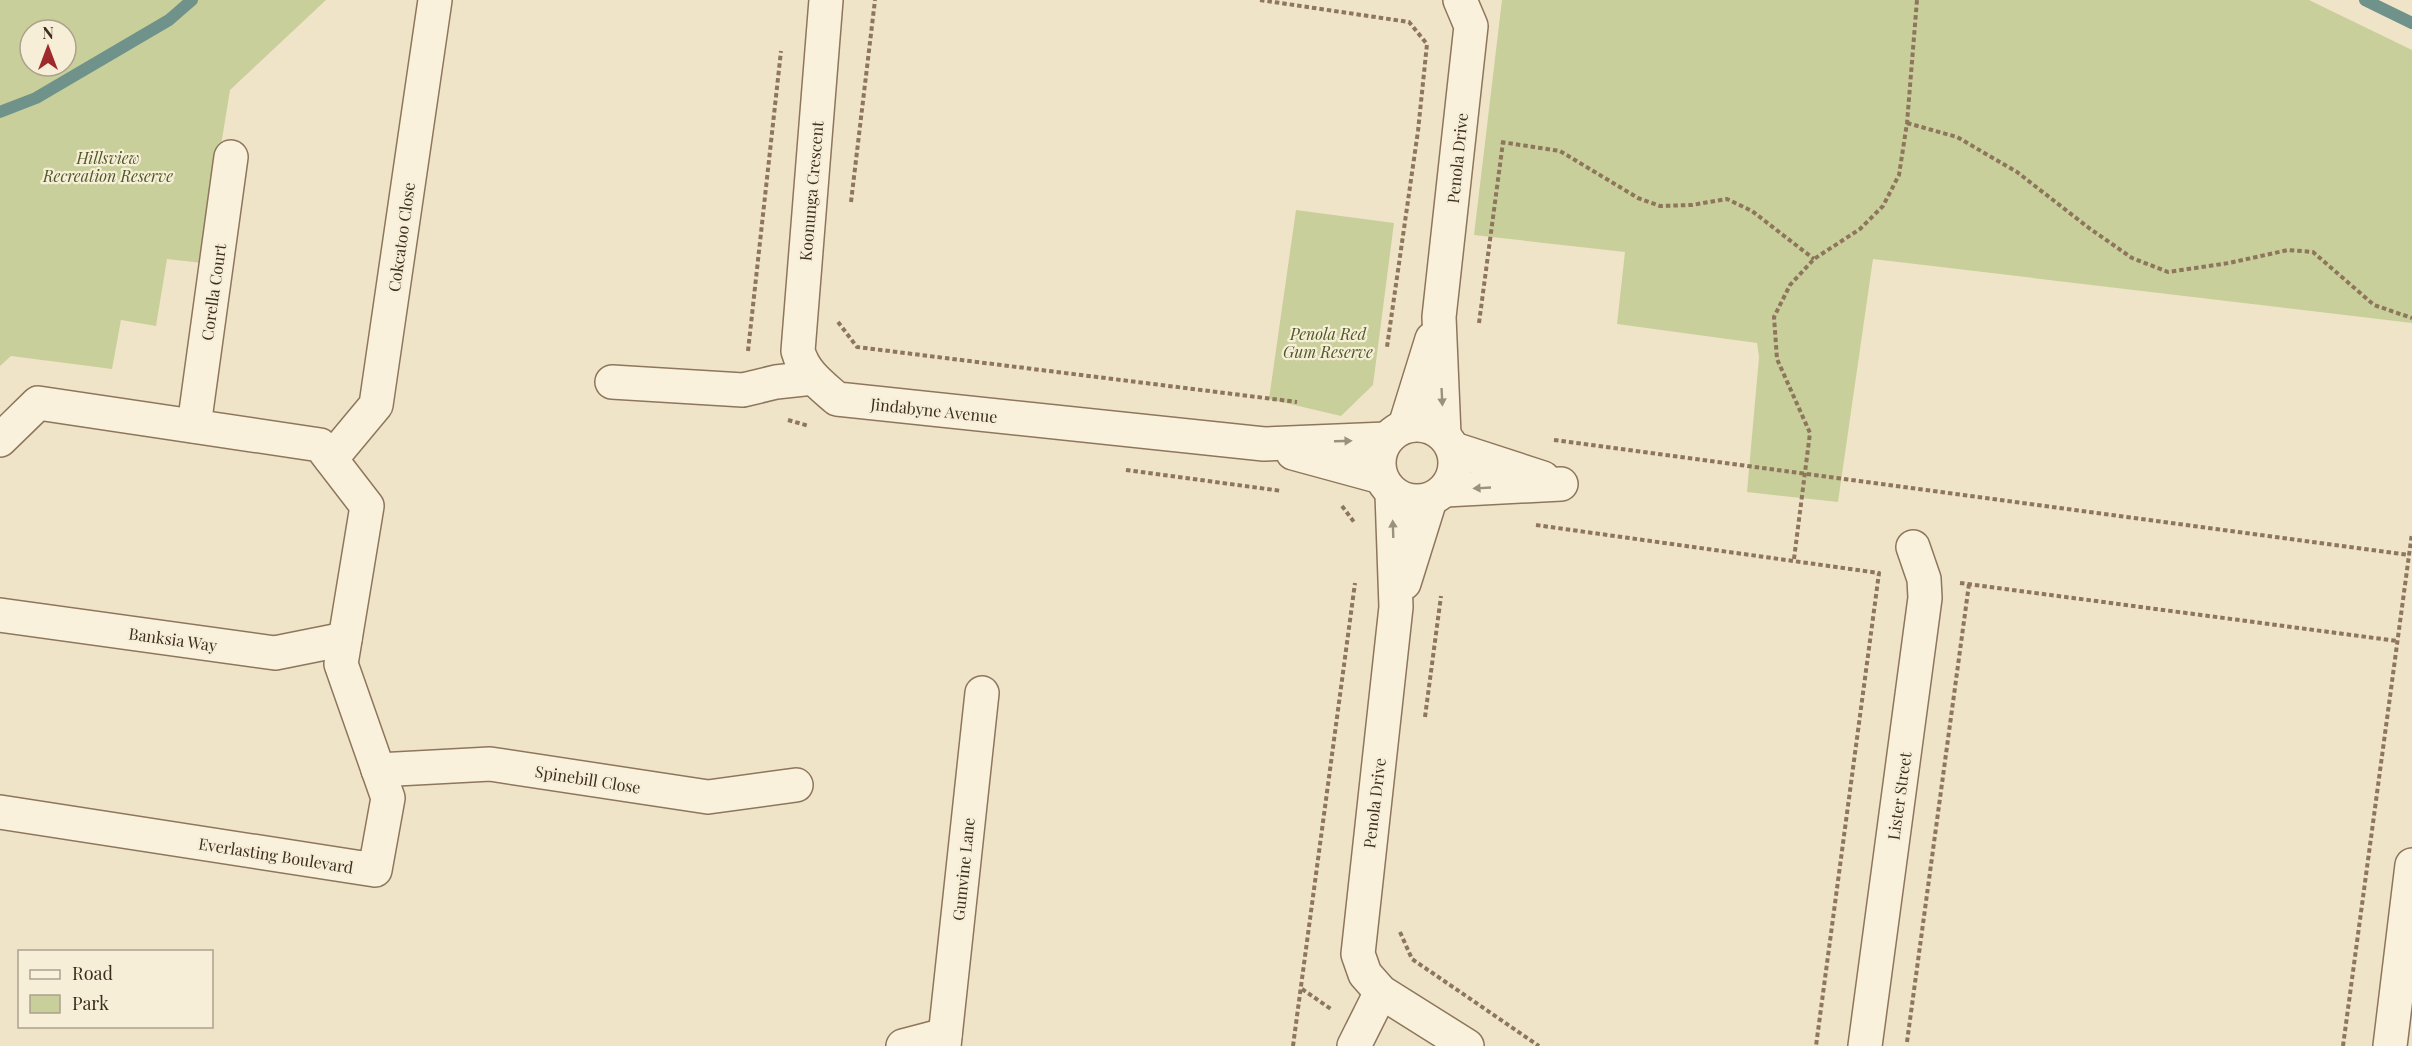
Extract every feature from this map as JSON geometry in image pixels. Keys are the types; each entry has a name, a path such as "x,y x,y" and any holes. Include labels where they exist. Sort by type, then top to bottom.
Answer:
{"street":[{"name":"Cokcatoo Close","path":"331,459 376,405 435,0"},
{"name":"Koonunga Crescent","path":"813,378 801,363 798,351 826,0"},
{"name":"Penola Drive","path":"1449,442 1439,317 1471,26 1460,0"},
{"name":"Corella Court","path":"194,426 231,158"},
{"name":"Penola Drive","path":"1395,433 1439,317"},
{"path":"612,382 743,390 776,382 813,378"},
{"name":"Jindabyne Avenue","path":"813,378 837,399 1264,444 1395,433"},
{"name":"Everlasting Boulevard","path":"0,440 38,403 320,445 367,506 341,664 388,798 375,870 0,812"},
{"path":"1426,425 1449,442 1561,484 1438,495 1411,501 1387,485 1378,457 1395,433 1426,425"},
{"path":"1438,495 1455,471 1449,442"},
{"name":"Jindabyne Avenue","path":"1264,444 1387,485"},
{"name":"Penola Drive","path":"1381,992 1365,974 1358,954 1396,607 1387,485"},
{"name":"Penola Drive","path":"1396,607 1438,495"},
{"name":"Lister Street","path":"1865,1046 1925,598 1924,579 1912,547"},
{"name":"Banksia Way","path":"0,615 275,653 345,639"},
{"name":"Gumvine Lane","path":"944,1040 982,693"},
{"name":"Spinebill Close","path":"378,770 490,764 708,797 796,785"},
{"path":"2390,1046 2412,865"},
{"path":"1354,1046 1381,992 1467,1046"},
{"path":"903,1046 944,1040"}],"path":[{"path":"849,213 875,0"},
{"path":"1260,0 1409,22 1427,44 1418,130 1387,354"},
{"path":"1794,560 1810,433 1777,359 1774,317 1790,285 1814,259 1860,229 1883,206 1899,175 1907,123 1917,0"},
{"path":"782,47 743,390 769,415 811,427"},
{"path":"1907,123 1957,137 2017,172 2132,258 2168,272 2229,263 2288,250 2313,252 2374,305 2412,318"},
{"path":"1418,130 1459,140 1503,142 1560,151 1638,198 1660,206 1692,205 1727,199 1752,211 1814,259"},
{"path":"1478,330 1503,142"},
{"path":"836,320 857,347 1305,403"},
{"path":"1552,440 2409,555"},
{"path":"1126,470 1289,492"},
{"path":"1336,498 1356,524"},
{"path":"1526,524 2397,641"},
{"path":"2343,1046 2412,533"},
{"path":"1816,1046 1879,573"},
{"path":"1293,1046 1356,579"},
{"path":"1906,1046 1969,584"},
{"path":"1424,725 1443,586"},
{"path":"1397,923 1412,959 1539,1046"}],"green space":[{"name":"Hillsview Recreation Reserve","path":"0,0 326,0 230,90 202,263 167,259 156,326 121,320 112,369 11,356 0,366"},
{"path":"1502,0 2309,0 2412,50 2412,323 1873,259 1838,502 1747,492 1759,357 1757,343 1617,324 1625,252 1474,235"},
{"name":"Penola Red Gum Reserve","path":"1296,210 1394,223 1373,385 1341,416 1269,399"}],"waterway":[{"path":"0,112 36,98 169,20 192,0"},
{"path":"2365,0 2412,23"}]}
